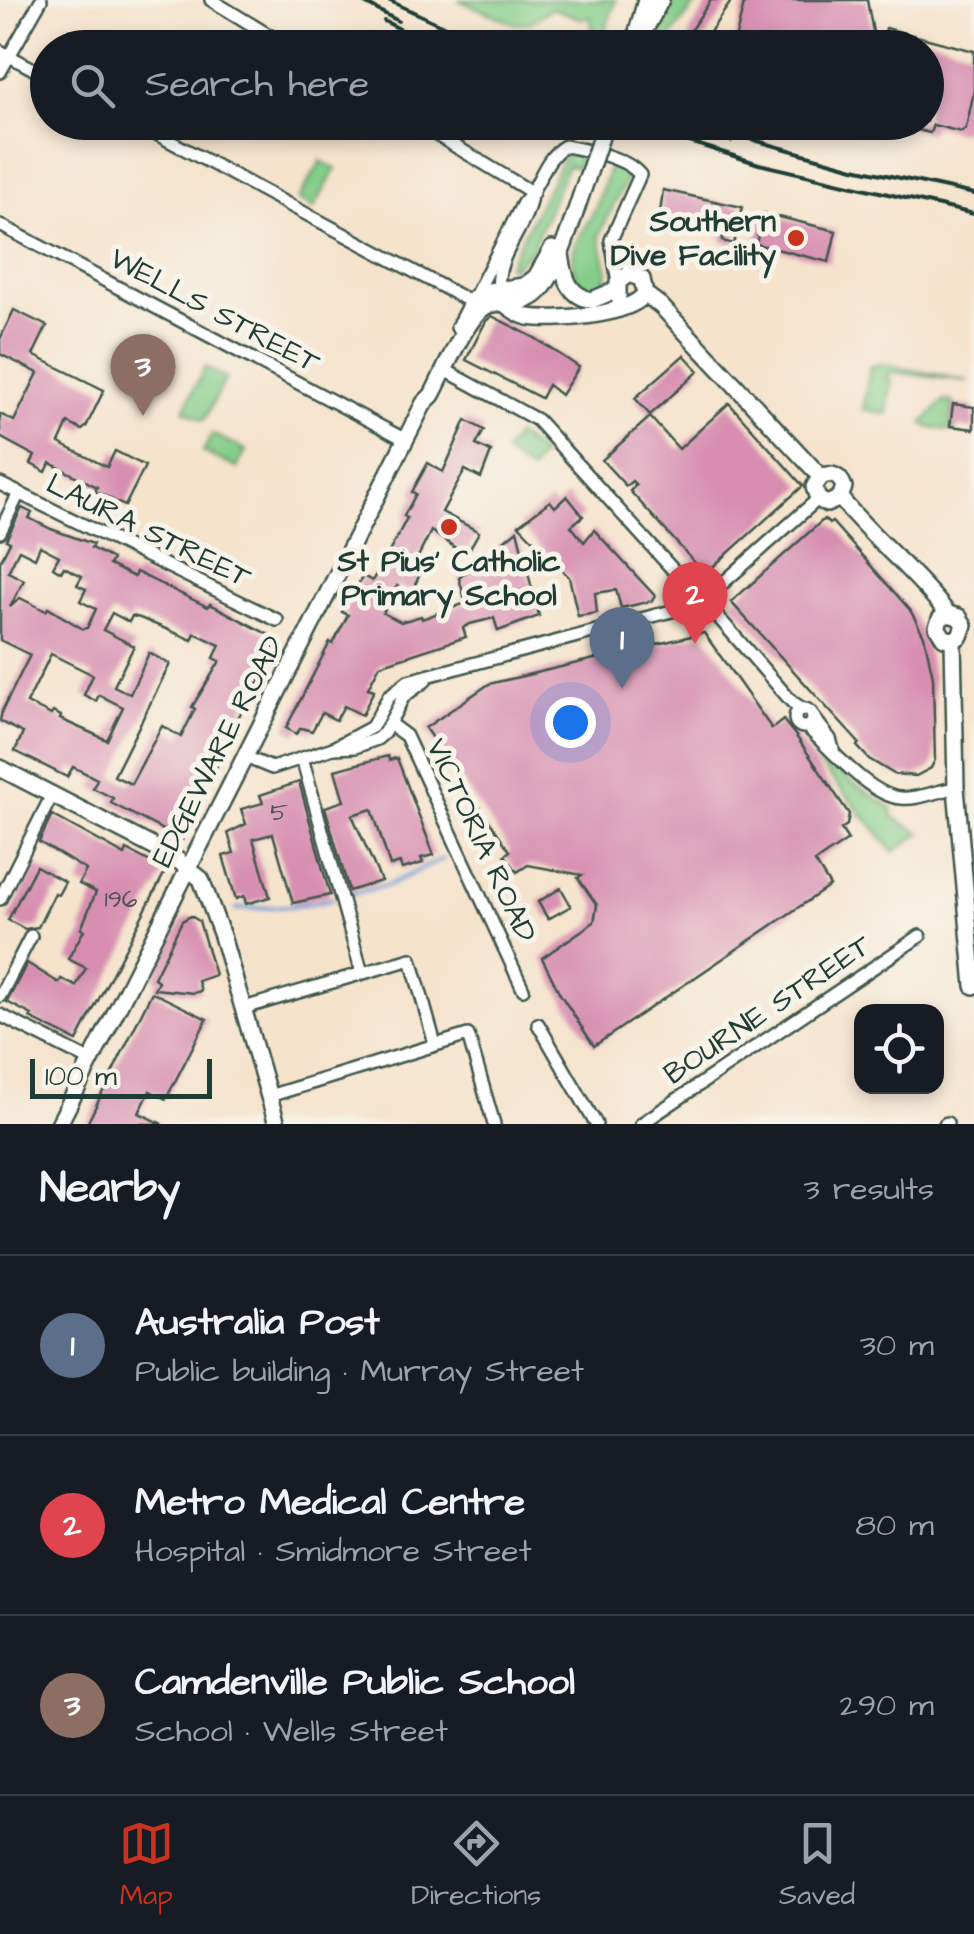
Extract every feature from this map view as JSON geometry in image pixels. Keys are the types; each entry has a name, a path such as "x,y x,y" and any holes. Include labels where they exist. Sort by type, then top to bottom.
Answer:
{"street":[{"path":"0,72 5,53 41,0"},
{"path":"212,0 261,30"},
{"path":"638,30 646,0"},
{"path":"644,30 661,0"},
{"path":"5,53 30,67"},
{"path":"168,140 472,300 503,298 523,302 561,254 566,232"},
{"path":"444,140 532,194"},
{"path":"538,284 566,232 600,140"},
{"path":"424,403 426,392 522,204 532,194 550,159 562,148 582,150 638,171 639,180 616,227 612,247 620,300 630,304"},
{"path":"532,194 530,208 497,272 503,298 528,317 609,313 638,302 645,294 645,283 612,247"},
{"name":"WELLS STREET","path":"0,225 406,440"},
{"path":"561,254 567,282 580,296 592,300 630,274 639,276"},
{"path":"538,284 552,304 592,314"},
{"path":"645,294 661,306 821,476"},
{"path":"424,403 472,320 503,298"},
{"path":"445,370 537,420 700,610 712,610 859,776 886,794 909,798 956,788"},
{"name":"EDGEWARE ROAD","path":"59,1124 424,403"},
{"path":"832,474 840,479 844,487 840,498 827,504 818,499 814,487 821,476 832,474"},
{"name":"LAURA STREET","path":"0,484 276,620"},
{"path":"0,532 19,494"},
{"path":"840,498 948,614 969,624 952,640 938,632 938,623 948,614"},
{"path":"714,591 818,499"},
{"path":"245,757 268,768 333,748 384,720 398,687 408,681 694,599 704,586 714,591 718,599 712,610"},
{"path":"952,640 956,788 974,986"},
{"name":"VICTORIA ROAD","path":"384,720 406,736 523,988"},
{"path":"302,758 362,973"},
{"path":"0,768 188,868 207,889 275,1123"},
{"path":"0,898 52,795"},
{"path":"0,996 30,936"},
{"name":"BOURNE STREET","path":"642,1124 920,936"},
{"path":"244,1008 411,959 436,1044"},
{"path":"0,1014 91,1061"},
{"path":"538,1024 596,1124"},
{"path":"269,1096 468,1035 494,1124"}],"green space":[{"path":"458,0 616,0 605,30 592,30 591,17 582,19 552,8 531,22 516,24"},
{"path":"675,0 699,0 676,30 662,30"},
{"path":"569,153 581,155 577,168 567,165 532,249 512,268 508,265"},
{"path":"321,161 336,169 314,208 298,200"},
{"path":"610,165 624,169 627,179 599,235 608,272 602,289 586,294 573,281 577,278 572,264 575,244 595,210"},
{"path":"883,364 968,381 888,372 887,379 892,380 887,414 863,409 870,366"},
{"path":"205,367 226,378 204,420 184,410"},
{"path":"944,401 953,402 950,426 956,427 954,431 923,423"},
{"path":"212,434 246,450 237,468 203,452"},
{"path":"516,435 542,454 530,472 504,453"},
{"path":"824,754 851,782 892,808 893,817 921,833 894,852 819,763"}],"building":[{"path":"711,0 732,0 711,30 691,30"},
{"path":"745,0 867,0 873,30 738,30"},
{"path":"944,43 974,51 974,91 966,128 961,132 944,128"},
{"path":"663,190 742,207 734,244 722,241 723,235 659,221"},
{"name":"Southern Dive Facility","path":"763,213 836,231 829,262 756,244"},
{"path":"14,310 47,326 33,355 104,390 86,427 82,430 68,423 59,443 107,467 115,451 145,466 125,506 50,463 46,472 31,464 35,456 0,437 0,414 14,421 38,373 0,354 0,339"},
{"path":"492,316 579,367 561,395 548,385 541,398 466,360"},
{"path":"684,355 699,371 650,415 635,398"},
{"path":"729,403 803,486 705,574 630,491 636,485 632,481 626,486 602,460 650,417 679,449"},
{"path":"953,404 974,407 974,429 950,426"},
{"path":"466,420 484,430 476,445 491,452 481,478 465,470 442,512 479,532 466,555 431,531 414,565 420,574 411,593 397,586 383,613 401,622 421,616 422,619 466,603 459,578 517,530 539,616 498,631 494,618 470,624 463,628 466,637 380,665 368,688 374,690 362,715 344,706 336,720 322,713 312,731 301,728 296,734 286,728 348,615 342,612 363,576 372,581 387,556 428,463 443,472"},
{"path":"567,496 583,516 571,526 584,542 594,530 655,596 652,601 621,608 616,590 595,593 597,613 578,616 569,577 519,525 550,501 555,507"},
{"path":"22,508 32,513 29,518 93,544 91,548 112,559 109,565 134,577 136,572 208,607 210,604 279,640 267,663 270,664 197,799 192,812 196,814 182,840 111,803 113,798 93,788 97,779 73,767 67,777 15,751 23,733 0,721 30,655 0,640 0,562 10,542 6,540","holes":["40,546 59,556 53,567 61,572 64,567 82,576 77,585 86,589 80,601 96,609 87,628 20,598 10,607 24,580 8,572 19,550 35,558","112,613 129,622 132,616 140,618 192,640 195,633 220,645 214,658 220,661 192,707 195,709 181,737 162,726 131,784 114,776 170,664 149,653 130,694 114,686 134,646 103,630","51,654 93,675 84,695 96,701 99,695 123,707 107,740 27,703"]},
{"path":"824,519 832,522 910,610 924,636 933,677 935,760 931,768 916,776 894,774 869,759 857,746 859,743 731,602"},
{"path":"704,633 772,729 783,720 796,736 849,814 847,825 841,829 848,840 815,862 830,886 594,1046 542,958 594,922 597,905 578,878 582,875 528,865 517,872 505,855 510,851 425,728 489,684"},
{"path":"388,756 389,760 397,758 434,855 402,869 400,863 390,866 372,809 352,815 381,881 349,891 325,807 344,801 335,770"},
{"path":"299,782 330,895 293,903 273,834 253,839 270,897 246,904 244,896 236,899 223,856 234,853 228,833 246,824 241,809 263,803 260,795"},
{"path":"52,815 125,855 127,850 166,870 77,1041 7,1002 27,963 59,983 61,979 76,986 86,968 68,959 84,930 81,929 96,892 79,884 86,870 39,842"},
{"path":"36,866 65,882 38,927 25,929 8,920"},
{"path":"561,888 571,906 548,919 538,902"},
{"path":"191,916 199,921 215,975 198,981 201,991 194,993 154,989 158,981 154,978 182,921"},
{"path":"152,992 207,1019 166,1099 150,1091 139,1113 162,1124 87,1124"}],"waterway":[{"path":"347,895 388,885 443,859"},
{"path":"236,909 333,899"}],"railway":[{"path":"359,0 398,21"},
{"path":"388,0 452,30"},
{"path":"384,21 402,30"},
{"path":"684,140 759,164 974,214"},
{"path":"754,140 854,168 974,194"}],"place":[{"name":"Southern Dive Facility","path":"796,238"},
{"name":"Camdenville Public School","path":"143,416"},
{"name":"St Pius' Catholic Primary School","path":"449,527"},
{"name":"Metro Medical Centre","path":"695,644"},
{"name":"Australia Post","path":"622,689"}]}
